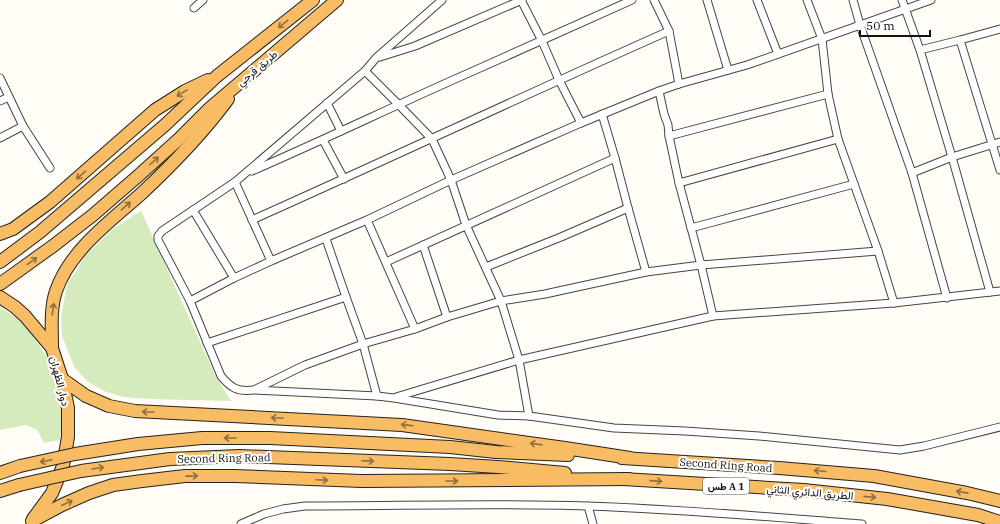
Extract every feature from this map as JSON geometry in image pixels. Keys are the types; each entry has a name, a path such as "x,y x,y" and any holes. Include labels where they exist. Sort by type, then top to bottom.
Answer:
{"highway":[{"name":"طريق قرجي","path":"0,262 40,232 165,125 217,76 313,0"},
{"name":"طريق قرجي","path":"0,284 93,215 179,139 210,108 337,0"},
{"path":"0,234 12,229 50,202 155,110 185,91 217,76"},
{"path":"52,348 52,314 56,291 66,269 86,244 174,162 215,117 238,84"},
{"name":"دوار الظهران","path":"0,297 25,316 52,348 62,379 68,408 68,437 63,466 52,492 30,522"},
{"path":"62,379 86,396 103,404 135,411 402,425 630,458"},
{"name":"Second Ring Road","path":"0,473 20,466 75,454 138,444 202,438 270,438 450,447 496,452 630,458 874,476 967,492 1000,501"},
{"name":"Second Ring Road","path":"0,490 81,471 170,459 239,456 450,464"},
{"name":"الطريق الدائري الثاني","path":"450,464 498,467 629,480 804,490 887,499 978,515 1000,522"},
{"path":"30,522 88,493 113,485 185,476 234,476 361,481 629,480"}],"street":[{"path":"194,8 203,0"},
{"path":"442,0 376,58 365,71 245,174 162,231 158,236 158,240 190,301 221,376 228,385 236,390 246,391 254,390 377,396 498,415 529,416 614,428 752,436 900,450 924,446 1000,427"},
{"path":"376,58 415,46 521,0 581,123"},
{"path":"245,174 324,140 470,72 632,0"},
{"path":"654,0 669,31 679,84"},
{"path":"707,0 728,70"},
{"path":"757,0 778,54"},
{"path":"807,0 822,39 828,94 838,139 878,251 894,303"},
{"path":"853,0 860,25 912,173 946,298"},
{"path":"902,0 920,50 990,292"},
{"path":"190,301 271,261 326,239 451,180 602,114 679,84 747,65 931,0"},
{"path":"920,50 1000,29"},
{"path":"252,220 669,31"},
{"path":"960,40 996,143 1000,170"},
{"path":"365,71 432,139 451,180 466,225 501,301 519,360 529,416"},
{"path":"0,78 23,126 50,168"},
{"path":"659,91 668,125 679,183 713,316"},
{"path":"669,136 828,94"},
{"path":"0,101 9,97"},
{"path":"327,103 341,131"},
{"path":"602,114 646,272"},
{"path":"0,138 23,126"},
{"path":"679,183 838,139"},
{"path":"324,140 344,179"},
{"path":"912,173 952,157 996,143"},
{"path":"386,262 615,158"},
{"path":"235,182 271,261"},
{"path":"691,228 854,184"},
{"path":"486,267 628,208"},
{"path":"193,210 234,278"},
{"path":"367,220 415,329"},
{"path":"326,239 364,344 377,396"},
{"path":"423,245 447,318"},
{"path":"254,390 305,365 364,344 501,301 544,294 646,272 701,265 878,251"},
{"path":"394,398 519,360 713,316 894,303 1000,291"},
{"path":"207,343 346,297"},
{"path":"240,524 264,514 283,509 305,506 521,505 588,506 698,512 862,524"},
{"path":"588,506 593,524"}],"green space":[{"path":"141,211 215,375 231,401 123,397 104,391 87,381 75,368 62,336 61,317 67,285 86,255 113,229"},
{"path":"0,307 25,324 55,369 63,413 60,440 44,443 37,430 26,425 0,430"}]}
